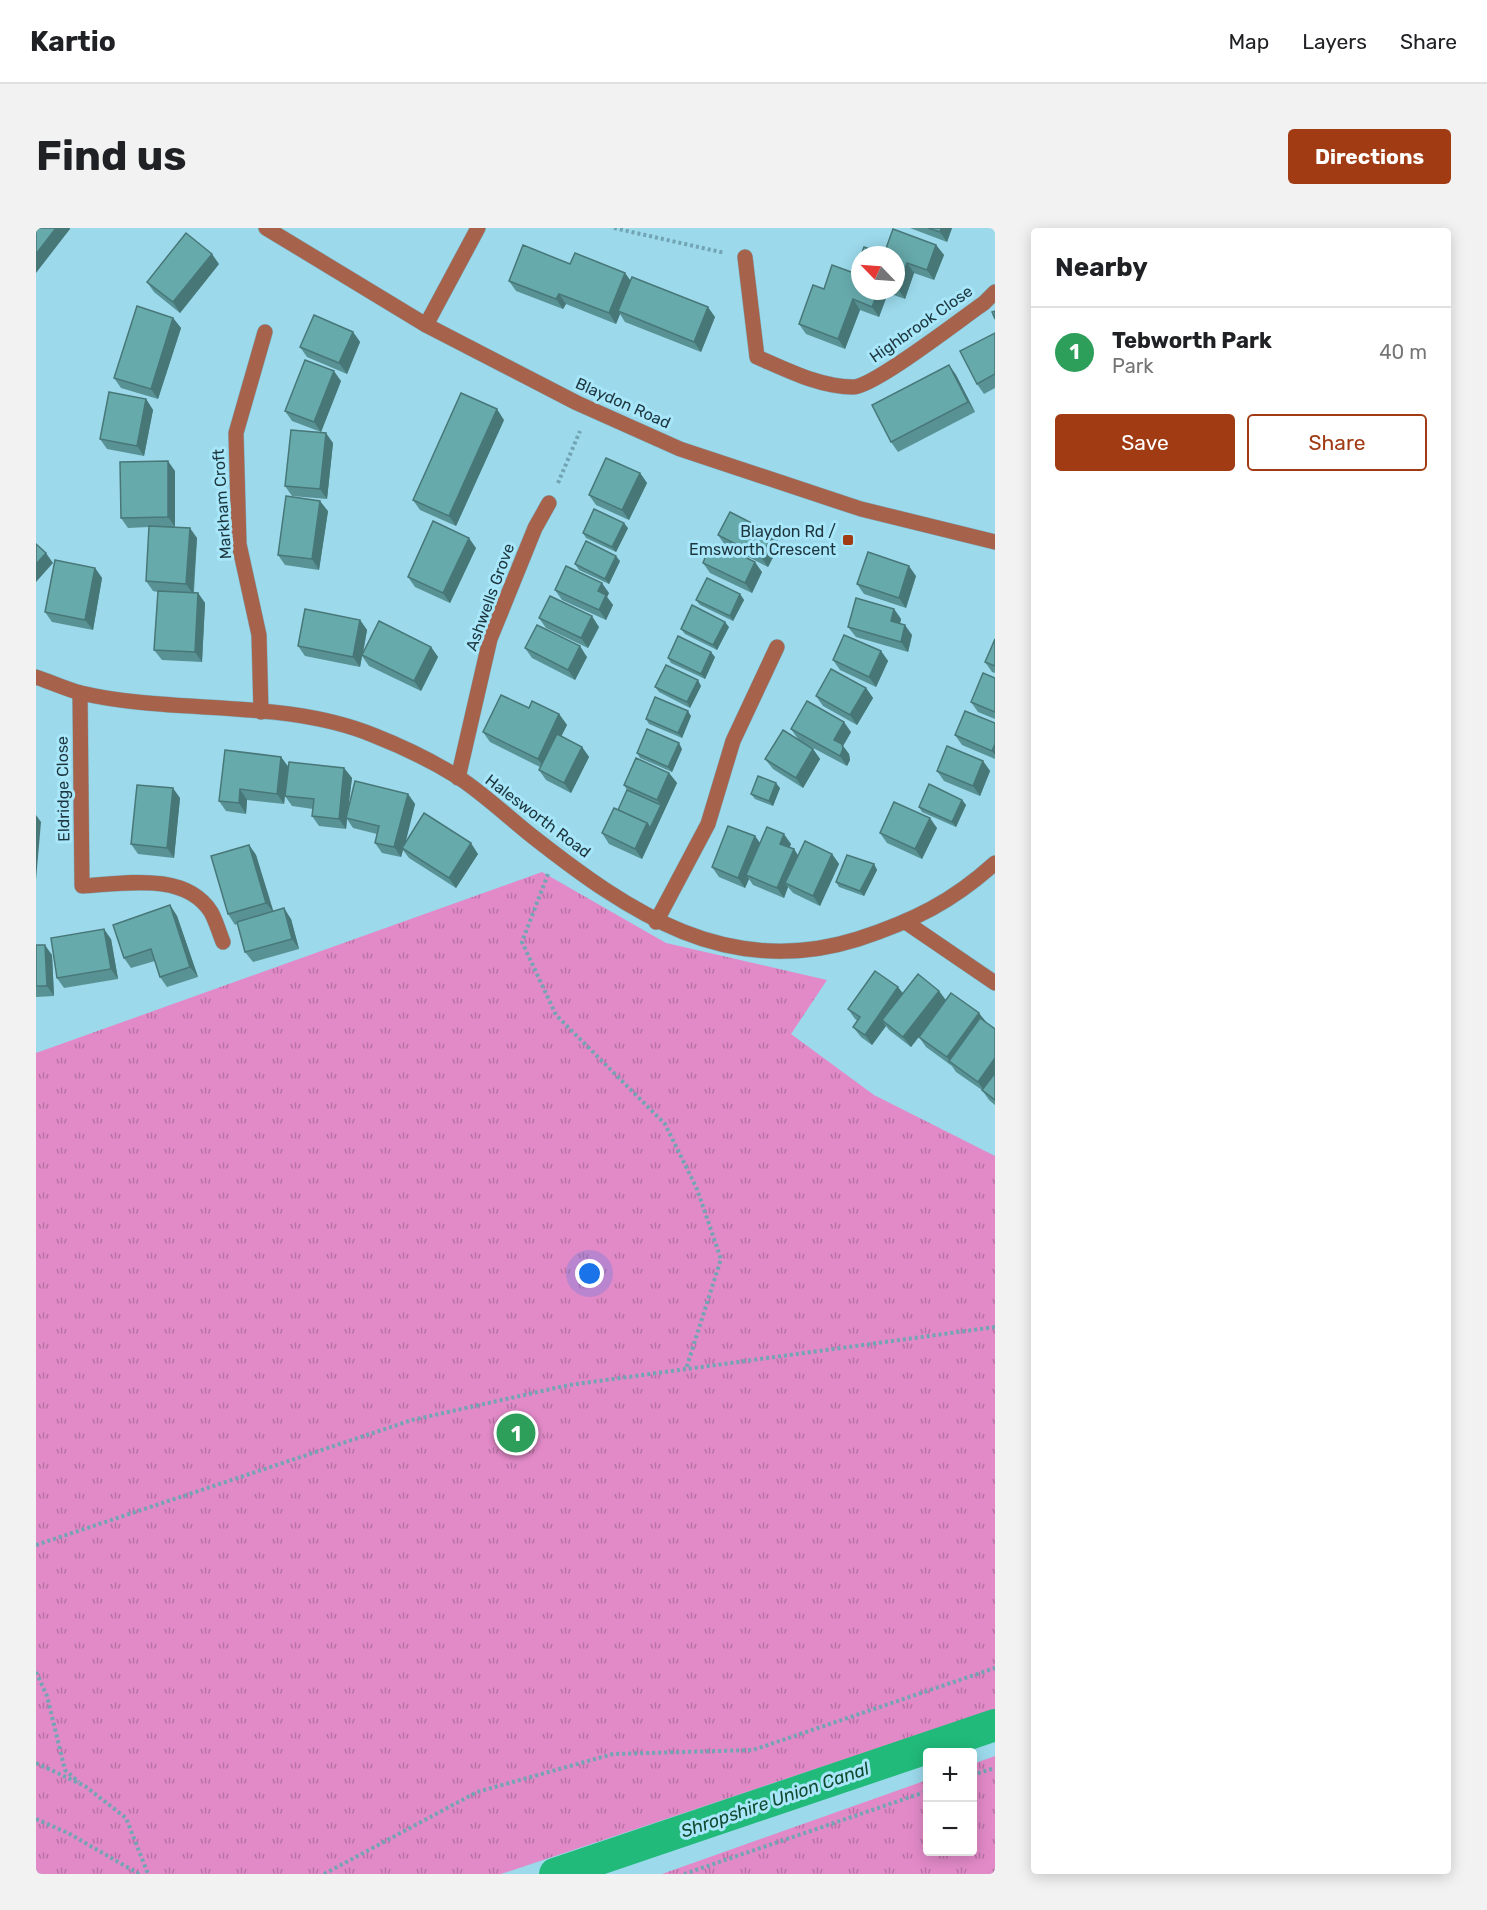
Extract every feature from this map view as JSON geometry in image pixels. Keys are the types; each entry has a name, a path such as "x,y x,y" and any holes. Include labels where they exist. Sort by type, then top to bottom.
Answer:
{"street":[{"name":"Blaydon Road","path":"266,228 426,325 577,403 680,449 861,509 995,542"},
{"path":"426,325 478,228"},
{"name":"Highbrook Close","path":"745,257 757,357 816,381 856,387 889,371 984,303 995,292"},
{"name":"Markham Croft","path":"261,712 259,635 239,544 236,433 265,332"},
{"name":"Ashwells Grove","path":"458,778 490,639 535,528 549,503"},
{"path":"656,922 708,824 733,741 777,647"},
{"name":"Halesworth Road","path":"36,677 80,693 327,721 372,734 458,778 556,855 656,922 699,938 736,947 782,953 825,949 907,923 956,895 995,863"},
{"name":"Eldridge Close","path":"80,693 82,886 158,883 177,886 195,895 211,912 223,942"},
{"path":"907,923 995,983"}],"path":[{"path":"614,228 745,257"},
{"path":"549,503 580,431"},
{"path":"556,855 522,942 556,1015 665,1124 697,1189 721,1260 686,1369"},
{"path":"36,1545 411,1420 569,1385 995,1327"},
{"path":"324,1874 477,1792 613,1754 753,1750 995,1668"},
{"path":"36,1672 47,1696 65,1770 126,1818 148,1874"},
{"path":"36,1763 85,1786"},
{"path":"977,1773 995,1768"},
{"path":"684,1874 923,1792"},
{"path":"36,1820 68,1833 139,1874"}],"green space":[{"path":"542,872 666,943 827,980 791,1034 874,1095 995,1156 995,1709 501,1874 36,1874 36,1053"},
{"path":"995,1756 995,1874 662,1874 923,1781 923,1856 977,1856 977,1763"}],"building":[{"path":"36,228 56,228 36,254"},
{"path":"928,228 941,228 940,232"},
{"path":"893,229 936,245 927,270 907,263 905,269 905,246 887,246"},
{"path":"186,233 212,254 173,302 147,282"},
{"path":"523,245 570,264 575,253 625,273 609,313 559,294 556,299 509,281"},
{"path":"832,265 851,272 853,300 838,339 799,324 813,285 824,289"},
{"path":"632,277 708,307 694,342 618,311"},
{"path":"855,300 875,300 872,307"},
{"path":"137,306 173,318 151,389 114,378"},
{"path":"314,315 353,332 339,363 300,347"},
{"path":"995,333 995,374 977,384 960,351"},
{"path":"305,360 334,371 314,422 285,411"},
{"path":"949,365 968,402 891,442 872,405"},
{"path":"109,392 146,399 137,446 100,439"},
{"path":"461,393 497,409 449,516 413,500"},
{"path":"291,430 326,433 320,489 285,486"},
{"path":"606,458 640,473 622,510 589,495"},
{"path":"168,461 168,517 121,518 120,462"},
{"path":"286,496 320,501 312,559 278,555"},
{"path":"594,509 624,523 612,547 583,533"},
{"path":"730,512 773,534 761,557 718,535"},
{"path":"433,521 469,538 443,593 408,577"},
{"path":"149,526 190,528 186,584 146,581"},
{"path":"586,541 616,556 605,579 575,564"},
{"path":"36,544 46,553 36,564"},
{"path":"709,548 723,555 727,548 755,562 745,583 703,563"},
{"path":"868,552 909,566 899,598 857,584"},
{"path":"55,560 95,568 85,620 45,612"},
{"path":"566,566 602,583 598,591 606,595 599,610 555,590"},
{"path":"707,578 740,594 730,616 696,600"},
{"path":"158,591 198,593 195,652 154,650"},
{"path":"550,596 592,616 581,638 539,618"},
{"path":"856,598 894,609 891,621 905,625 901,642 848,627"},
{"path":"692,605 725,622 713,645 681,629"},
{"path":"305,609 360,620 353,657 298,646"},
{"path":"379,621 431,647 414,681 362,655"},
{"path":"537,625 580,646 568,670 525,648"},
{"path":"844,635 881,651 869,677 833,660"},
{"path":"678,636 711,652 701,674 668,658"},
{"path":"995,639 995,666 985,662"},
{"path":"666,665 698,680 687,702 655,687"},
{"path":"831,669 866,688 850,715 816,696"},
{"path":"983,673 995,678 995,712 971,702"},
{"path":"501,695 529,708 532,701 559,714 538,759 483,732"},
{"path":"655,697 688,711 678,733 646,719"},
{"path":"807,701 844,722 834,740 842,744 843,749 840,756 791,729"},
{"path":"965,711 995,723 995,744 992,751 955,735"},
{"path":"647,729 679,743 668,767 637,753"},
{"path":"783,730 813,749 796,778 765,759"},
{"path":"557,734 582,747 564,783 539,770"},
{"path":"947,746 983,761 973,786 937,771"},
{"path":"225,750 281,757 277,794 240,789 239,803 219,801"},
{"path":"636,758 669,773 657,800 624,785"},
{"path":"289,762 344,768 339,819 312,816 314,799 285,796"},
{"path":"758,776 776,783 769,801 751,794"},
{"path":"355,781 408,794 394,847 375,843 379,826 346,818"},
{"path":"929,784 962,800 952,822 919,807"},
{"path":"137,785 173,788 167,848 131,844"},
{"path":"627,790 661,805 650,828 647,823 618,810"},
{"path":"894,802 930,818 915,849 880,833"},
{"path":"614,808 647,823 635,849 602,833"},
{"path":"424,813 471,843 449,878 402,848"},
{"path":"728,826 755,836 738,878 712,867"},
{"path":"767,827 784,834 780,844 794,849 777,888 746,875"},
{"path":"805,841 832,854 813,896 785,883"},
{"path":"249,845 266,903 228,914 211,856"},
{"path":"847,855 874,864 860,891 836,882"},
{"path":"170,905 190,967 160,977 151,949 124,958 113,925"},
{"path":"284,908 292,939 245,952 237,922"},
{"path":"104,929 111,969 57,978 51,938"},
{"path":"36,945 45,945 47,986 36,986"},
{"path":"875,971 898,987 865,1035 853,1027 860,1017 848,1009"},
{"path":"918,974 939,991 903,1037 882,1020"},
{"path":"951,993 979,1013 947,1057 919,1037"},
{"path":"980,1018 995,1029 995,1058 978,1082 949,1061"},
{"path":"995,1073 995,1100 982,1090"}],"waterway":[{"name":"Shropshire Union Canal","path":"555,1874 995,1725"}],"place":[{"name":"Blaydon Rd / Emsworth Crescent","path":"848,540"},
{"name":"Tebworth Park","path":"516,1433"}]}
